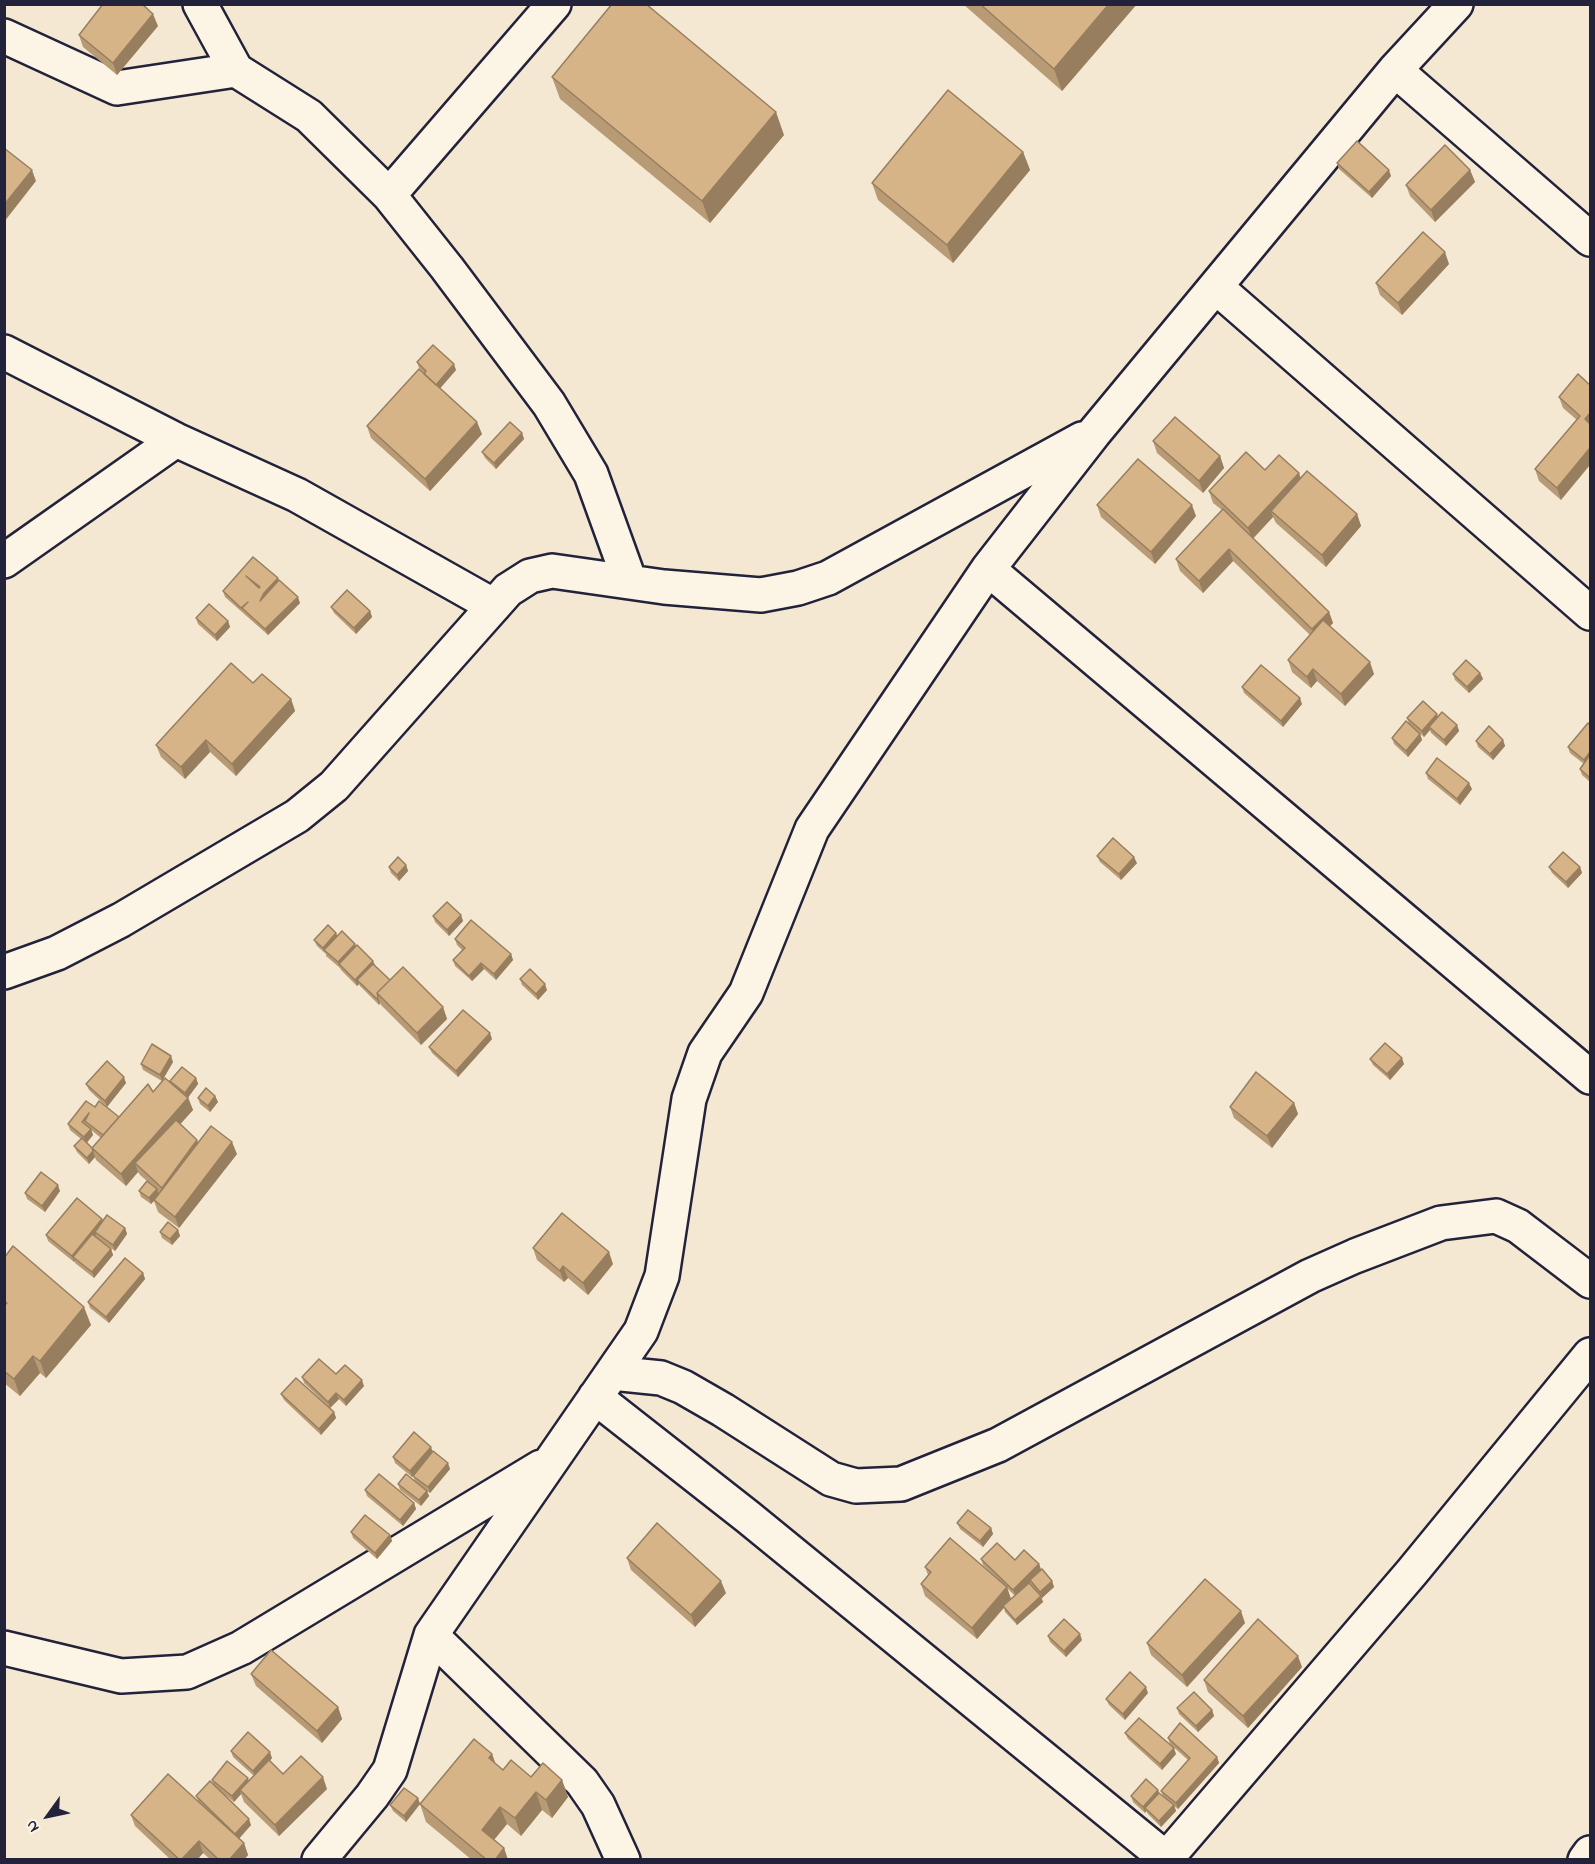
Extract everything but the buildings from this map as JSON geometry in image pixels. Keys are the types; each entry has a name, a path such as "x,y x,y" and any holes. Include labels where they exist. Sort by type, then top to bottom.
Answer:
{"street":[{"path":"200,4 236,70 309,116 389,195 549,404 591,474 630,582"},
{"path":"389,195 554,4"},
{"path":"319,1860 372,1796 390,1770 431,1635 641,1331 662,1276 689,1099 705,1053 746,993 812,829 988,569 1094,432 1395,70 1456,4"},
{"path":"4,36 117,88 236,70"},
{"path":"1395,70 1590,239"},
{"path":"1216,287 1590,613"},
{"path":"4,352 176,440 297,495 494,606"},
{"path":"4,972 57,953 121,920 297,816 334,786 508,590 530,576 552,571 630,582 761,595 798,588 828,578 1094,432"},
{"path":"4,561 176,440"},
{"path":"988,569 1590,1077"},
{"path":"603,1385 661,1378 683,1387 723,1410 831,1479 856,1486 901,1484 998,1445 1310,1276 1354,1256 1442,1223 1496,1216 1518,1226 1590,1281"},
{"path":"603,1385 757,1525 1166,1859 1412,1572 1590,1355"},
{"path":"4,1648 121,1676 186,1672 241,1648 553,1461"},
{"path":"431,1635 582,1782 598,1805 623,1860"},
{"path":"1585,1860 1590,1852"}]}
